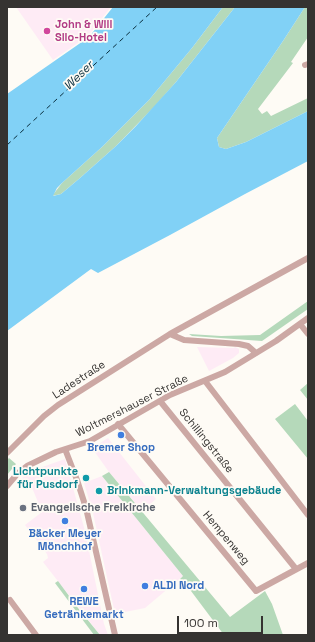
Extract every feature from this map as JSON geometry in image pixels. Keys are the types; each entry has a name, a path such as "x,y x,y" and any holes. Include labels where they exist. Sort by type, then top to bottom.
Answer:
{"street":[{"name":"Ladestraße","path":"7,453 39,420 58,405 170,334 308,258"},
{"name":"Woltmershauser Straße","path":"7,486 18,473 37,460 90,441 160,400 225,372 308,318"},
{"path":"300,324 308,334"},
{"path":"170,334 184,340 239,344 248,346 256,353"},
{"path":"205,381 308,515"},
{"name":"Schillingstraße","path":"160,400 296,569"},
{"name":"Hempenweg","path":"118,424 256,591 296,569"},
{"path":"65,449 86,508 115,635"},
{"path":"296,569 308,563"},
{"path":"10,600 36,635"}],"shaded area":[{"path":"16,7 111,7 88,36 53,60"},
{"path":"197,347 235,347 239,349 239,353 233,358 209,371"},
{"path":"108,438 156,499 142,511 109,472 92,448"},
{"path":"65,459 85,531 104,624 108,635 100,635 43,562 48,558 47,554 25,525 42,512 33,490 22,478 31,471"},
{"path":"102,476 183,576 145,608 115,614 93,513 84,483"}],"green space":[{"path":"223,7 235,7 176,82 155,106 116,146 80,178 61,194 52,196 62,183 102,147 149,100 192,48"},
{"path":"305,7 308,7 308,37 291,62 293,63 258,109 262,114 267,111 271,116 308,98 308,111 246,142 226,149 219,147 217,138"},
{"path":"308,301 308,309 262,341 192,336 189,334 221,336 260,335"},
{"path":"308,383 308,400 300,390"},
{"path":"295,404 308,421 308,459 275,419"},
{"path":"9,458 16,464 7,475 7,460"},
{"path":"109,472 230,617 265,591 272,604 283,635 224,635 191,591 180,579 183,576 102,476"},
{"path":"58,581 100,635 94,635 55,583"}],"water":[{"name":"Weser","path":"113,7 223,7 192,48 149,100 102,147 57,188 53,196 61,194 80,178 136,126 176,82 235,7 305,7 217,138 219,147 226,149 246,142 308,111 308,161 98,273 91,269 7,331 7,94 89,37"}],"ferry route":[{"path":"7,145 157,7"}],"place":[{"name":"John & Will Silo-Hotel","path":"47,31"},
{"name":"Bremer Shop","path":"121,435"},
{"name":"Lichtpunkte für Pusdorf","path":"86,478"},
{"name":"Brinkmann-Verwaltungsgebäude","path":"99,491"},
{"name":"Evangelische Freikirche","path":"23,508"},
{"name":"Bäcker Meyer Mönchhof","path":"65,521"},
{"name":"ALDI Nord","path":"145,586"},
{"name":"REWE Getränkemarkt","path":"84,589"}]}
